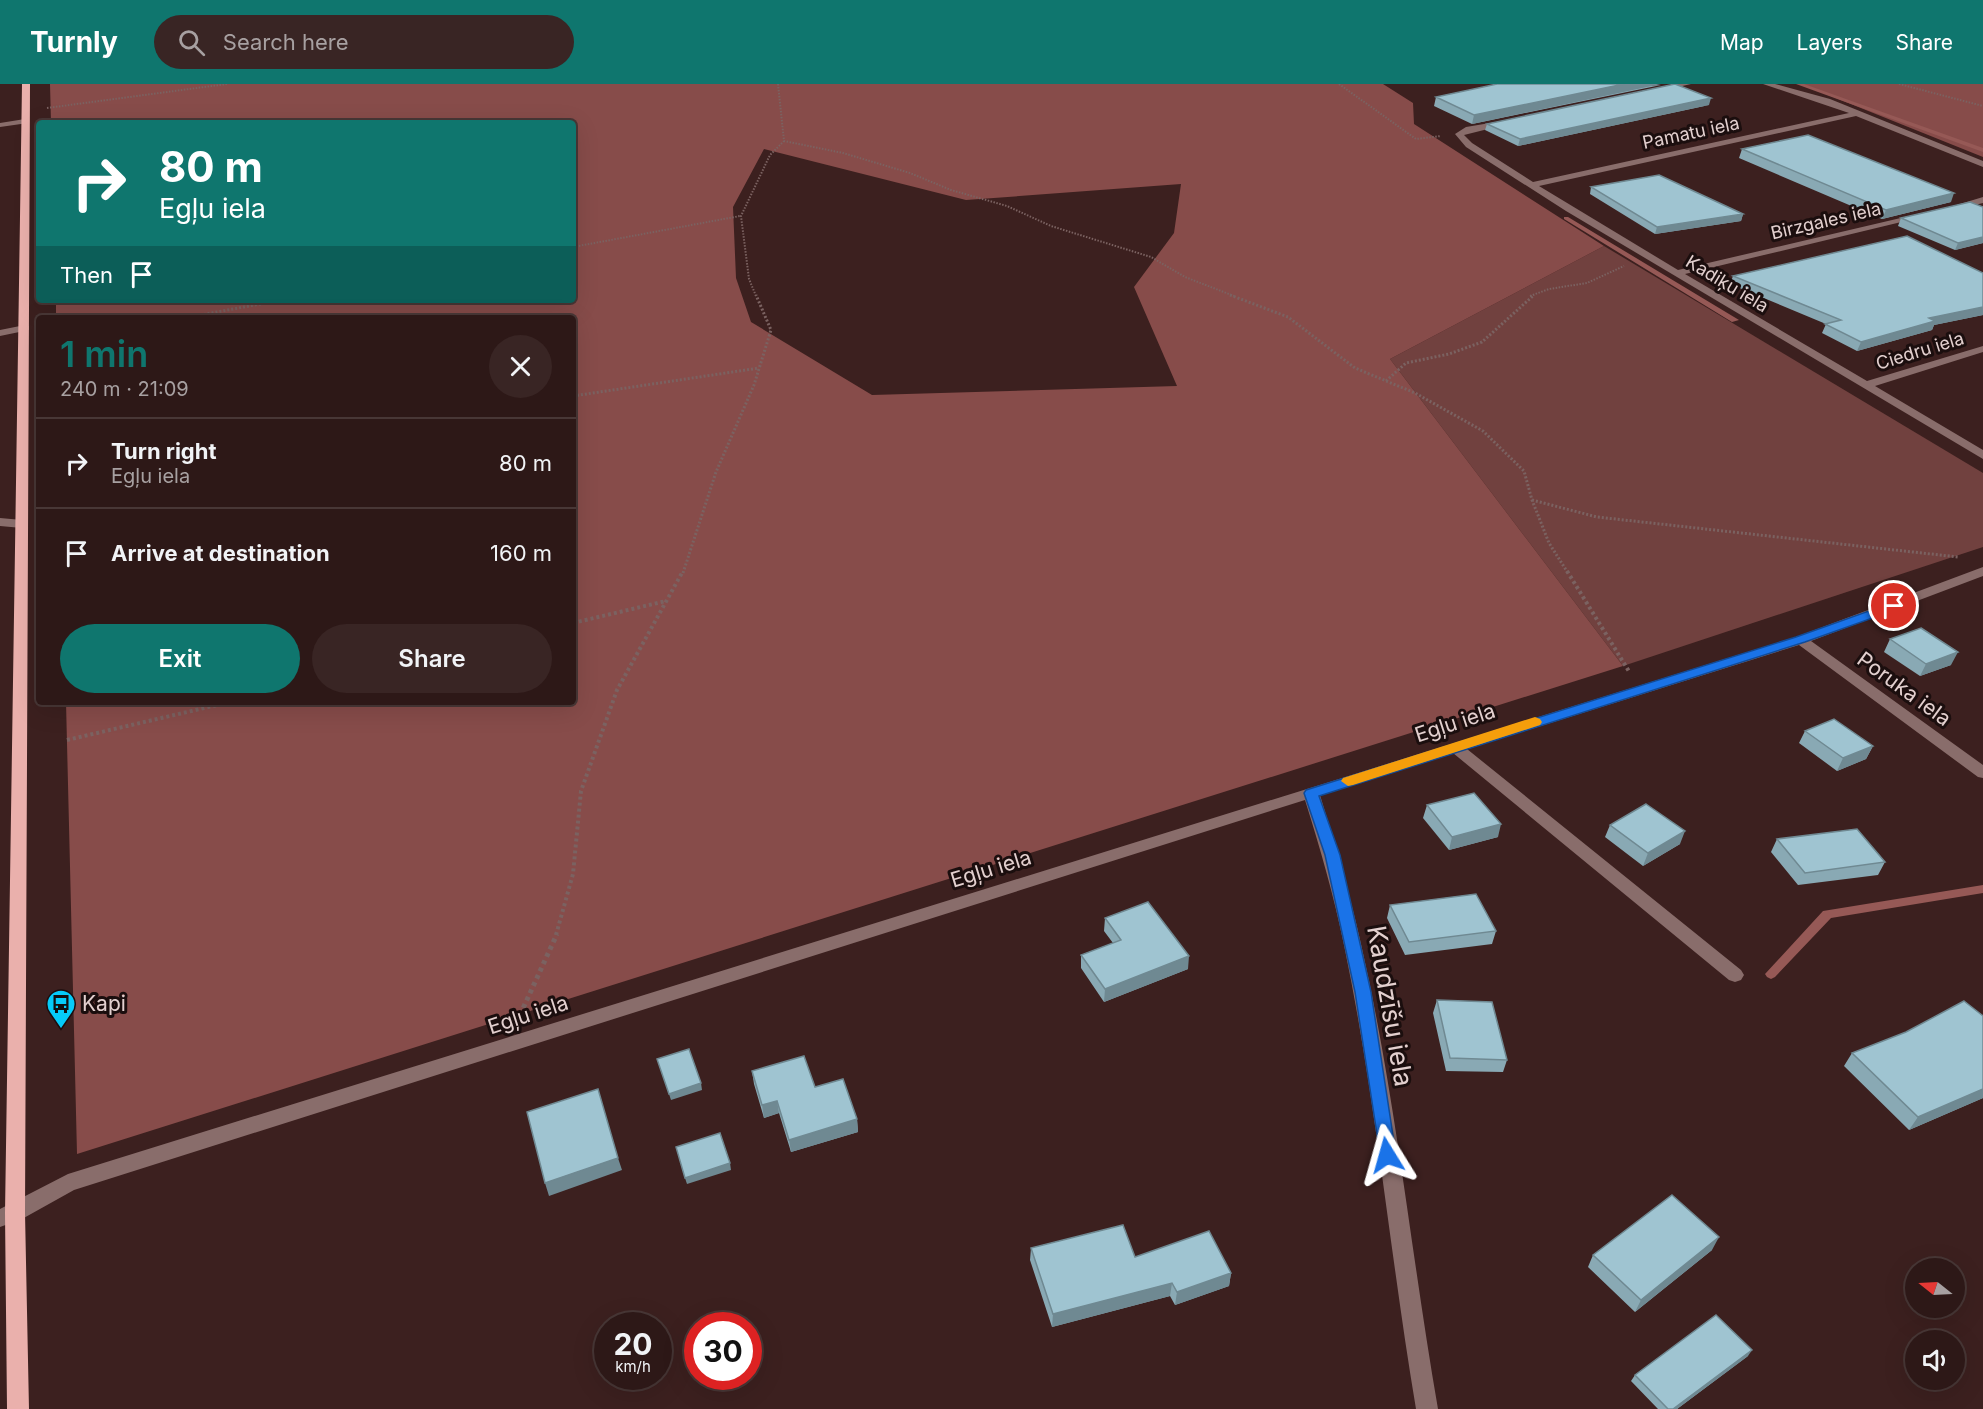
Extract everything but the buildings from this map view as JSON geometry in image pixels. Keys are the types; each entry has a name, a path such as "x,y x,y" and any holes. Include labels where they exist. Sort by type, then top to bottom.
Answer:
{"main road":[{"path":"18,1409 8,1215 22,524 26,84"}],"street":[{"path":"1652,91 1687,84"},
{"path":"1767,84 1858,113 1983,164"},
{"name":"Pamatu iela","path":"1531,185 1858,113"},
{"path":"1459,134 1469,129 1514,120"},
{"path":"0,125 25,121"},
{"name":"Kadiķu iela","path":"1459,134 1469,145 1531,185 1983,455"},
{"path":"1949,208 1983,200"},
{"name":"Birzgales iela","path":"1677,273 1926,213"},
{"path":"0,333 24,328"},
{"name":"Ciedru iela","path":"1866,385 1983,349"},
{"path":"0,522 22,524"},
{"name":"Egļu iela","path":"8,1215 68,1183 751,967 1801,640 1983,571"},
{"name":"Poruka iela","path":"1801,640 1983,773"},
{"path":"1455,747 1735,975"},
{"name":"Kaudzīšu iela","path":"1311,793 1333,855 1363,992 1427,1409"}],"path":[{"path":"25,111 227,84"},
{"path":"778,84 784,141"},
{"path":"1339,84 1416,139 1459,134"},
{"path":"1899,84 1983,106"},
{"path":"507,1045 556,936 573,874 581,791 617,690 687,564 716,472 759,368 771,330 749,279 741,216 770,155 784,141"},
{"path":"784,141 843,153 910,173 951,190 1007,206 1052,226 1151,257 1185,277 1288,317 1355,368 1415,393 1483,431 1524,471 1532,500 1549,543 1640,689"},
{"path":"576,246 741,216"},
{"path":"1386,381 1406,363 1449,354 1482,342 1530,296 1549,289 1587,283 1618,267 1632,265"},
{"path":"200,315 266,303"},
{"path":"576,396 759,368"},
{"path":"1532,500 1597,516 1960,558"},
{"path":"576,622 667,601"},
{"path":"67,740 217,705"}],"shaded area":[{"path":"50,84 1383,84 1413,103 1414,124 1604,246 1390,359 1623,666 77,1154 66,705 576,705 576,315 56,315 56,303 576,303 576,120 51,120","holes":["764,149 966,200 1181,184 1174,233 1134,287 1177,386 872,395 751,322 736,278 733,207"]},
{"path":"1801,84 1983,84 1983,157"},
{"path":"1604,246 1983,473 1983,547 1623,666 1390,359"}],"waterway":[{"path":"1799,84 1983,150"},
{"path":"1566,218 1735,320"},
{"path":"1771,974 1827,914 1983,889"}],"slow traffic":[{"path":"1348,781 1535,722"}],"place":[{"name":"Kapi","path":"61,1030"}],"route":[{"path":"1387,1155 1363,992 1333,855 1311,793 1801,640 1894,606"}]}
